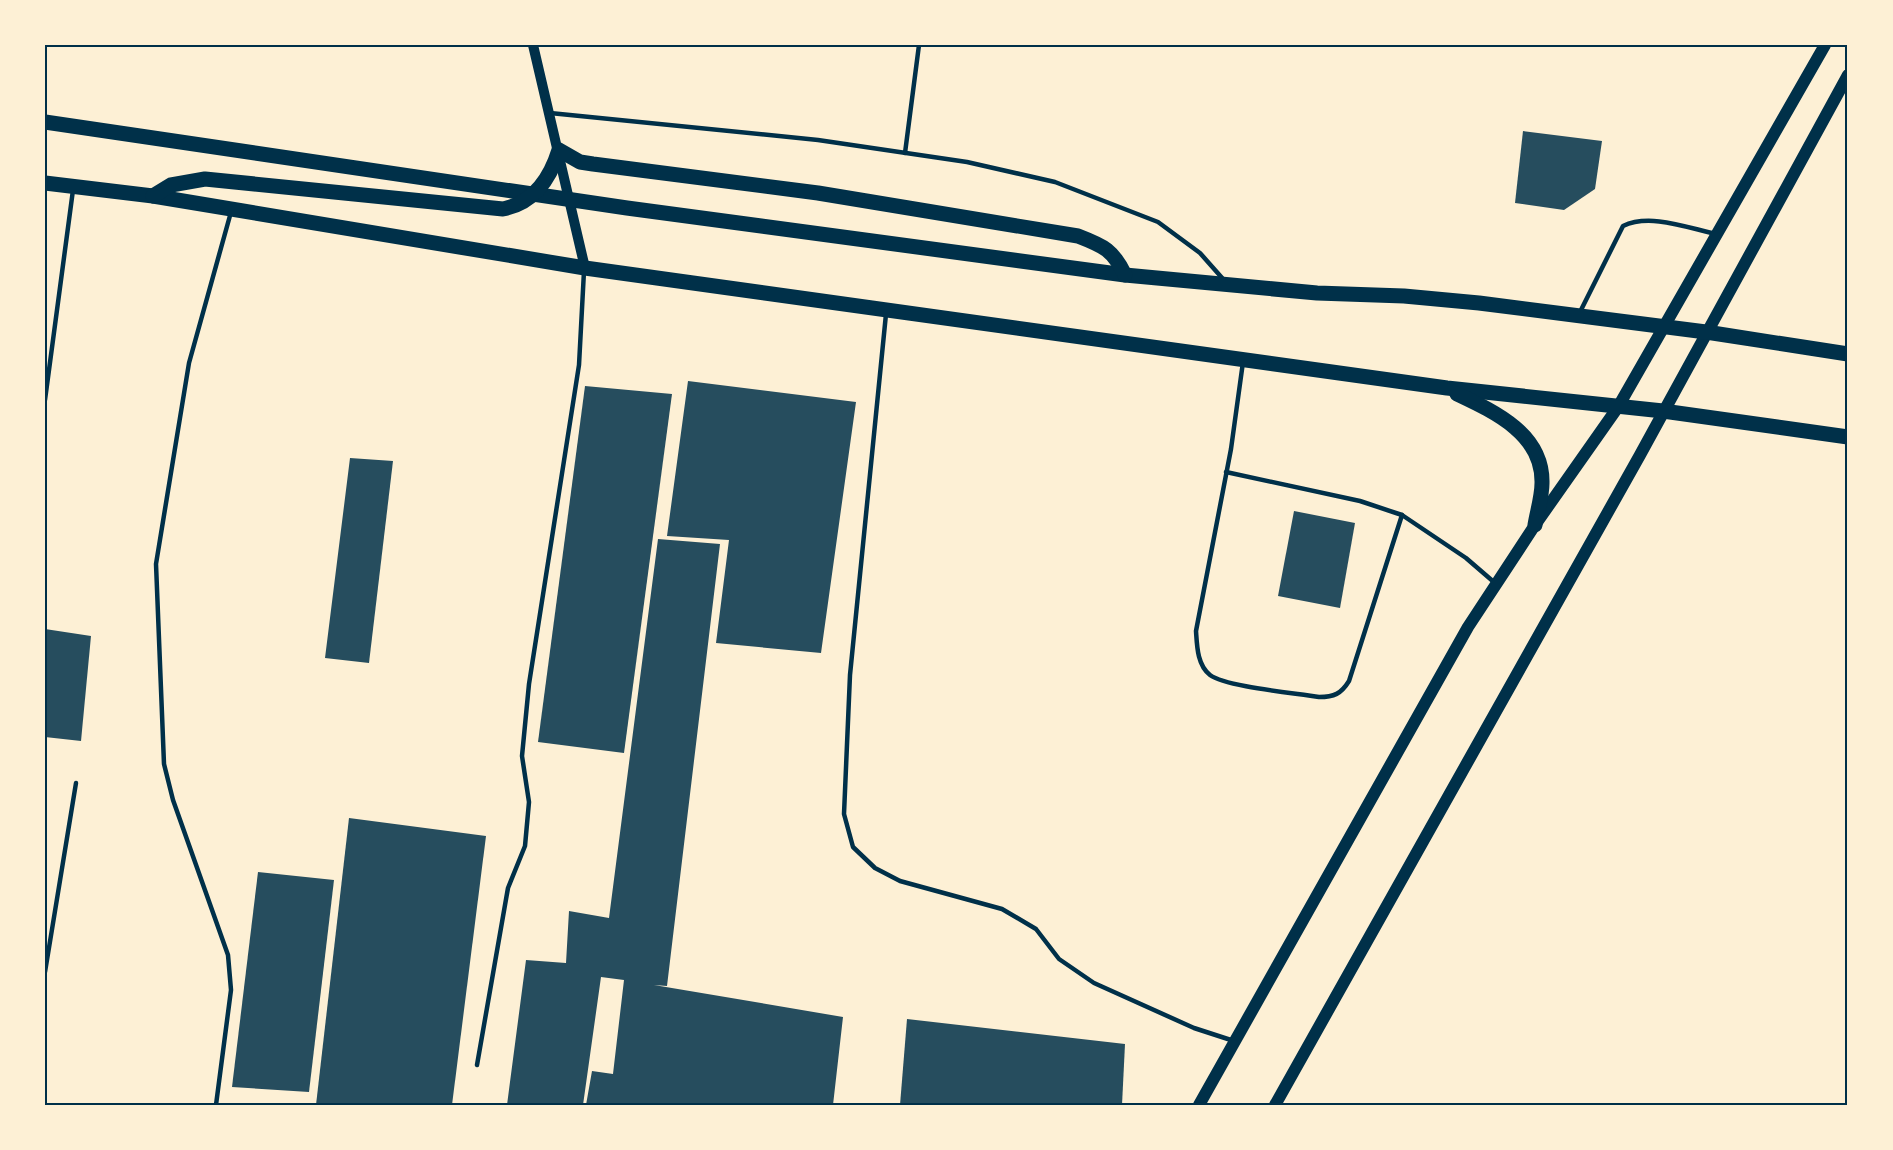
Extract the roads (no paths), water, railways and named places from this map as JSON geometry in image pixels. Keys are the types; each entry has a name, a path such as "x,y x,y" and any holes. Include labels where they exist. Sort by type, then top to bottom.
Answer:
{"main road":[{"path":"1199,1105 1496,583 1618,407 1825,45"},
{"path":"1275,1105 1848,75"},
{"path":"45,122 570,199 1125,275 1317,293 1404,296 1578,315 1848,354"},
{"path":"153,196 171,185 206,180 483,209 515,207 536,193 550,172 559,150 580,162 593,165 818,194 1078,236 1101,245 1109,251 1116,257 1125,275"},
{"path":"45,183 153,196 585,268 1447,388 1663,411 1847,437"},
{"path":"1447,388 1501,415 1530,444 1539,460 1542,483 1535,525"}],"street":[{"path":"533,45 585,268"}],"lane":[{"path":"905,153 919,45"},
{"path":"550,113 818,140 967,162 1054,182 1158,222 1200,253 1229,286"},
{"path":"45,400 74,187"},
{"path":"216,1105 231,990 228,955 172,800 164,764 156,564 189,363 231,210"},
{"path":"1578,315 1623,226 1633,221 1649,220 1716,234"},
{"path":"477,1065 508,888 525,846 530,802 522,756 529,684 579,365 585,268"},
{"path":"886,310 850,675 844,814 853,847 875,868 900,881 1002,909 1036,929 1059,959 1094,983 1194,1028 1234,1041"},
{"path":"1244,359 1226,472 1196,632 1198,656 1209,675 1232,683 1319,697 1332,697 1342,692 1349,681 1402,515"},
{"path":"1226,472 1360,501 1402,515 1466,558 1496,583"},
{"path":"45,972 76,783"}]}
